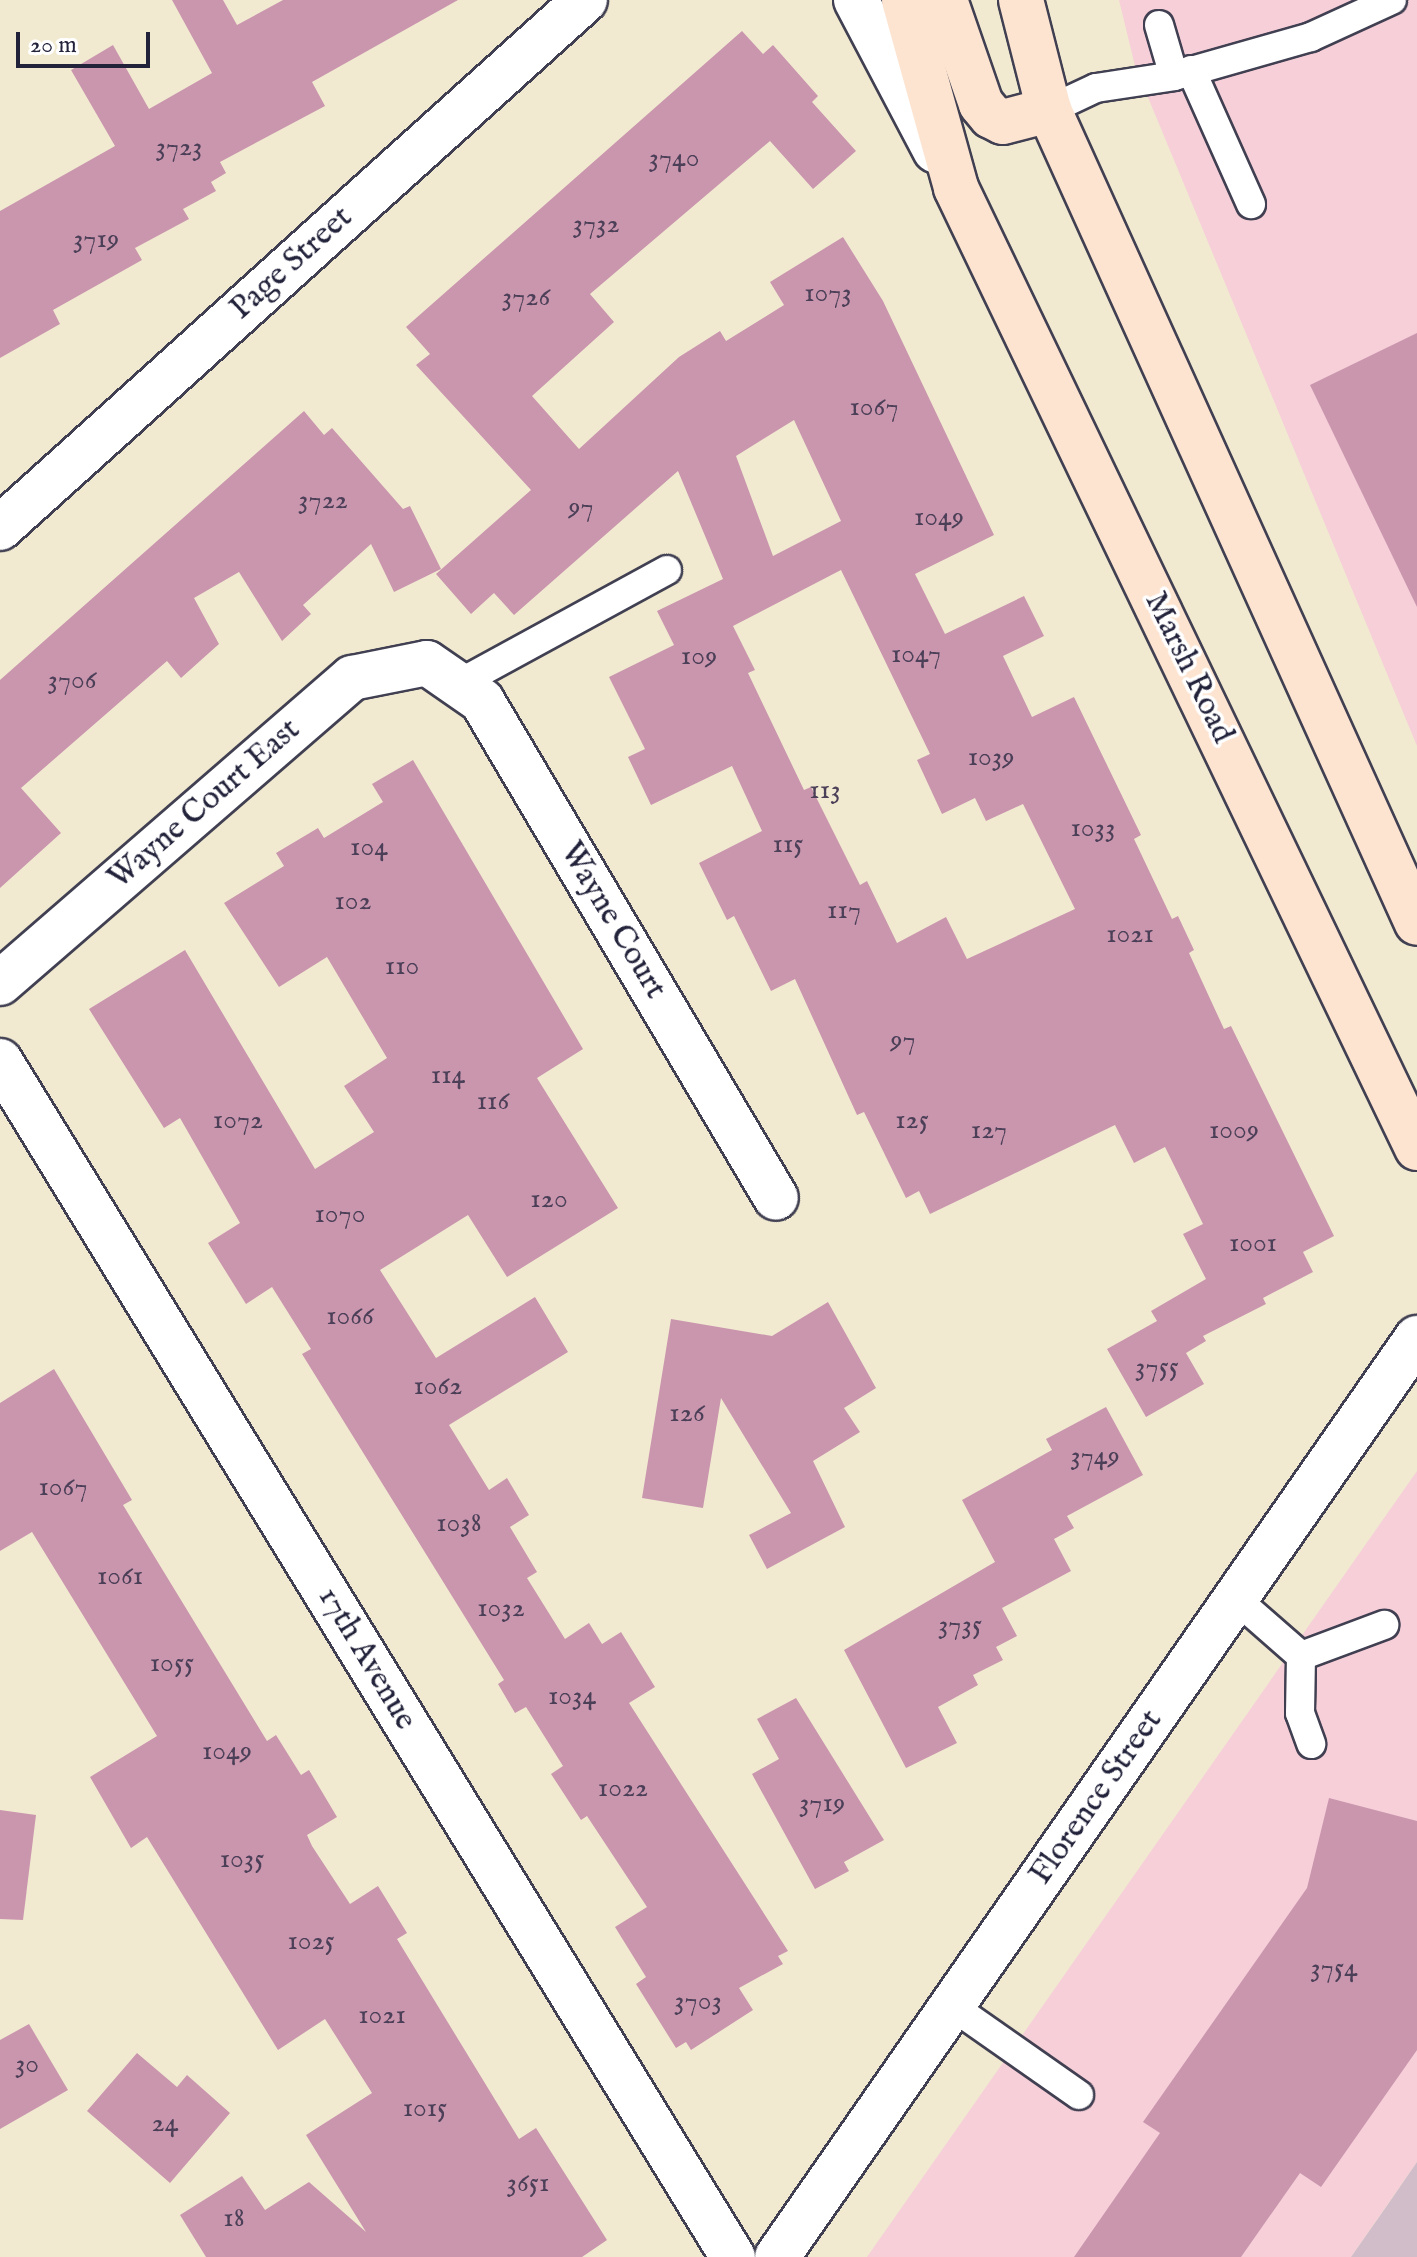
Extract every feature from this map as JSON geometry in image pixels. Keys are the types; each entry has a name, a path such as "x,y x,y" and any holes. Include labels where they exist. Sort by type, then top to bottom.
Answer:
{"main road":[{"name":"Marsh Road","path":"904,0 956,188 1417,1148"},
{"path":"945,0 981,104 991,116 1003,122 1049,110"},
{"path":"1021,0 1049,110 1417,923"}],"street":[{"name":"Page Street","path":"0,528 585,0"},
{"name":"Marsh Road","path":"856,0 956,188"},
{"name":"Wayne Court East","path":"0,983 352,678 443,673"},
{"name":"Wayne Court","path":"443,673 482,701 776,1198"},
{"name":"17th Avenue","path":"0,1061 733,2257"},
{"name":"Florence Street","path":"777,2257 1417,1338"}],"lane":[{"path":"1049,110 1096,88 1182,73 1311,37 1392,0"},
{"path":"1159,25 1251,204"},
{"path":"443,673 667,570"},
{"path":"1236,1599 1301,1656 1300,1713 1311,1744"},
{"path":"1301,1656 1384,1625"},
{"path":"952,2006 1079,2095"}],"shaded area":[{"path":"1119,0 1417,0 1417,746 1135,66"},
{"path":"1417,1471 1417,2162 1351,2257 867,2257"},
{"path":"1417,2162 1417,2257 1351,2257 1386,2207"}],"building":[{"path":"172,0 223,0 237,25 283,0 458,0 312,82 325,106 220,162 226,173 211,182 216,191 183,209 189,219 135,248 142,260 53,310 60,324 0,358 0,211 115,146 71,70 113,45 149,109 212,73"},
{"path":"742,31 763,54 773,45 818,96 812,102 856,151 813,189 770,141 590,294 614,322 532,396 579,449 679,357 720,331 726,341 784,305 770,282 843,237 883,301 994,535 915,574 945,634 1024,596 1044,636 1003,656 1032,717 1074,697 1141,835 1134,839 1172,919 1178,916 1194,950 1189,953 1224,1029 1231,1026 1334,1236 1303,1252 1313,1272 1263,1298 1266,1304 1203,1336 1206,1341 1186,1353 1204,1384 1146,1417 1107,1349 1157,1321 1151,1311 1206,1279 1183,1234 1203,1224 1165,1147 1134,1163 1115,1125 930,1214 919,1191 906,1198 864,1112 857,1115 795,979 771,991 734,916 727,920 699,863 762,831 732,766 651,805 628,757 645,749 609,677 674,645 657,611 723,579 678,471 514,615 494,593 471,614 436,574 531,490 416,365 430,354 406,327","holes":["794,420 841,521 773,556 736,456","841,570 930,754 917,760 942,814 975,798 986,821 1023,804 1075,909 967,959 946,917 897,943 867,881 860,885 811,787 804,790 748,673 755,670 733,626"]},
{"path":"1417,333 1417,607 1310,385"},
{"path":"304,411 324,435 332,428 403,509 410,506 441,569 394,592 371,544 303,605 311,614 282,641 239,572 194,598 219,644 181,678 167,661 21,788 61,833 0,888 0,680"},
{"path":"413,760 583,1049 537,1078 618,1208 507,1277 468,1215 380,1270 436,1358 535,1297 568,1352 449,1425 489,1490 507,1478 529,1515 510,1527 537,1572 527,1578 565,1639 589,1623 602,1644 621,1632 655,1687 629,1703 788,1951 778,1956 783,1964 739,1988 753,2010 691,2050 686,2042 676,2048 636,1984 646,1977 615,1927 647,1907 587,1816 581,1820 551,1774 563,1766 526,1707 515,1713 498,1684 504,1680 302,1354 311,1349 272,1287 246,1304 208,1243 240,1223 180,1118 164,1128 89,1009 185,950 315,1169 374,1132 344,1086 387,1058 327,957 279,987 224,903 284,866 276,853 318,828 324,838 383,802 372,784"},
{"path":"828,1302 876,1388 844,1408 860,1432 813,1461 845,1527 767,1569 749,1535 791,1513 721,1398 703,1508 642,1498 671,1319 772,1336"},
{"path":"54,1369 132,1500 123,1505 267,1741 276,1735 301,1775 309,1770 337,1817 307,1835 312,1846 350,1904 378,1886 407,1933 397,1939 519,2139 536,2128 607,2240 582,2257 206,2257 180,2215 242,2176 265,2210 309,2182 366,2232 306,2135 372,2093 325,2019 278,2050 147,1837 131,1848 90,1777 157,1736 32,1532 0,1551 0,1403"},
{"path":"1106,1407 1143,1475 1067,1516 1074,1528 1054,1539 1071,1571 1002,1608 1017,1636 996,1647 1003,1660 973,1675 978,1685 938,1707 957,1743 906,1768 844,1650 995,1562 962,1500 1052,1450 1046,1439"},
{"path":"796,1698 884,1840 844,1862 849,1871 815,1889 752,1774 779,1759 757,1719"},
{"path":"1329,1798 1417,1821 1417,2050 1321,2187 1300,2173 1241,2257 1074,2257 1160,2133 1143,2122 1307,1888"},
{"path":"0,1810 36,1815 23,1920 0,1919"},
{"path":"29,2024 68,2090 0,2129 0,2040"},
{"path":"137,2053 177,2087 187,2075 230,2113 170,2183 87,2111"}]}
